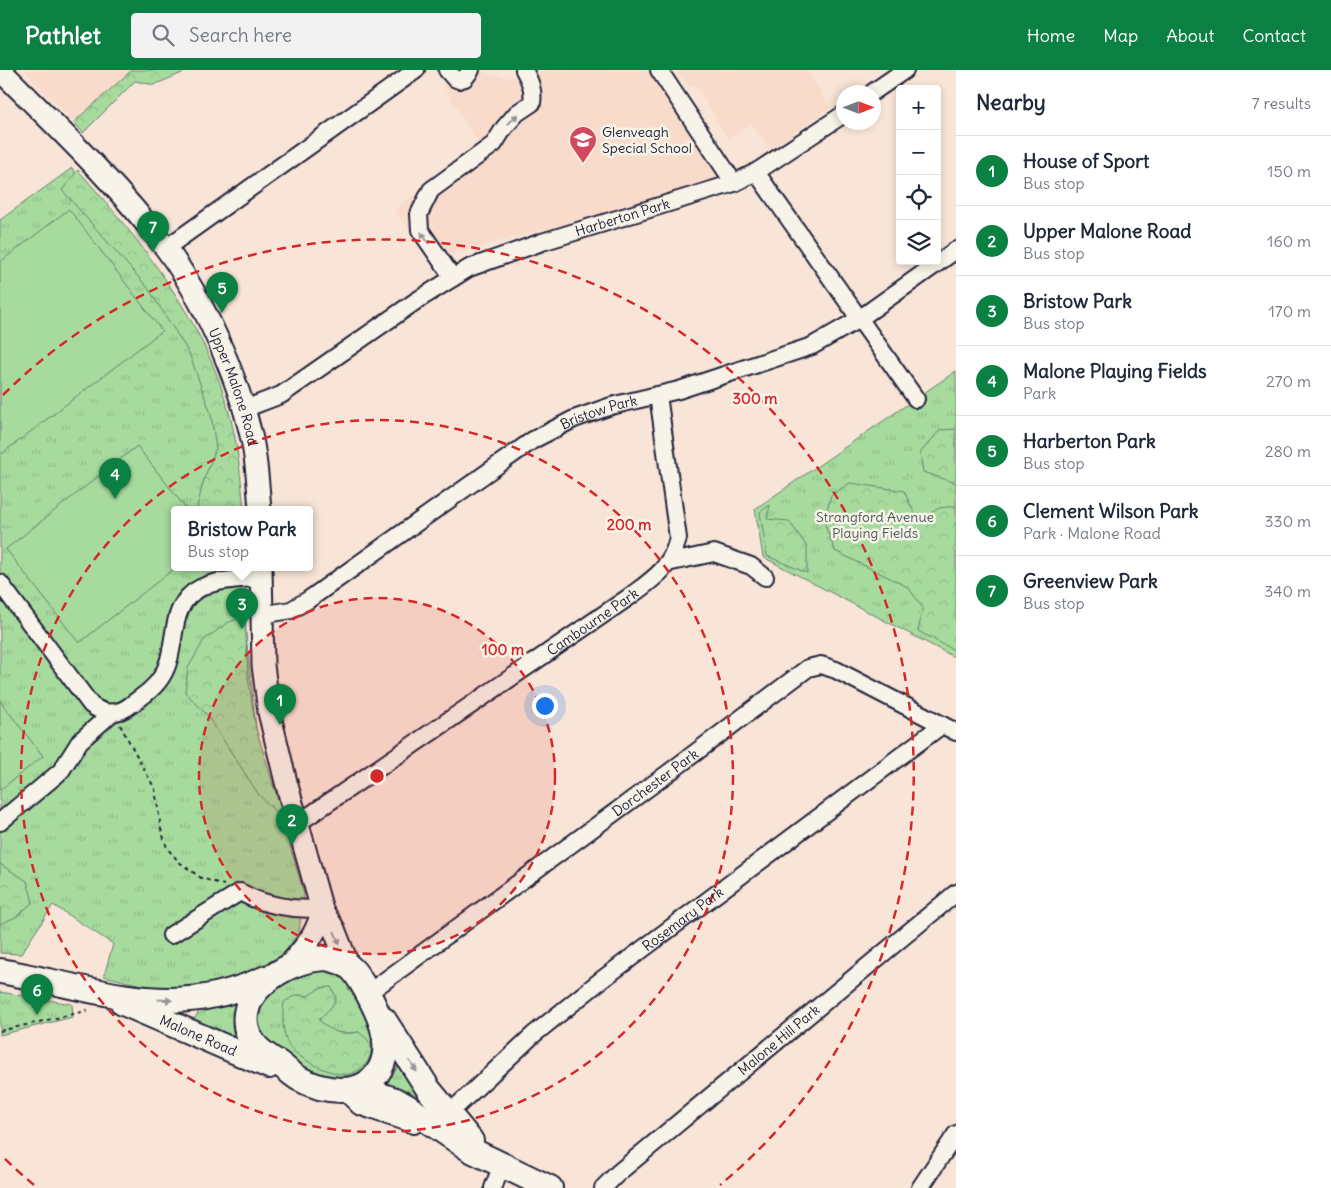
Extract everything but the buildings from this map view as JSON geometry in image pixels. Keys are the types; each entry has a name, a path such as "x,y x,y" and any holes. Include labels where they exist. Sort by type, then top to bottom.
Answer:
{"highway":[{"path":"435,1119 429,1090 360,979 349,967 339,961 326,958 304,961 283,969 257,989 250,999 246,1010 246,1029 251,1039 257,1048 298,1078 343,1090 395,1100 435,1119 493,1160 550,1188"},
{"name":"Malone Road","path":"94,998 188,1000 245,987 283,969"},
{"name":"Malone Road","path":"0,971 50,980 298,1078"},
{"path":"343,1090 371,1080 378,1073 384,1055 383,1029 373,1002"}],"main road":[{"name":"Upper Malone Road","path":"0,70 73,142 126,200 166,248 189,286 211,326 244,409 258,474 260,506"},
{"path":"261,573 263,665 269,712 277,749 322,909 334,929 349,967"},
{"path":"283,969 311,940 321,919 322,909"}],"street":[{"path":"166,248 416,70"},
{"path":"448,72 459,80 465,78 471,70"},
{"path":"453,278 420,230 418,214 431,190 494,144 504,128 517,113 532,103 534,95 531,83 524,70"},
{"path":"659,70 734,183"},
{"path":"881,86 905,70"},
{"name":"Harberton Park","path":"244,409 281,395 469,268 542,242 734,183 756,172 836,119"},
{"path":"756,172 916,399"},
{"name":"Bristow Park","path":"261,615 291,610 308,600 533,440 574,419 611,406 658,395 750,368 812,346 859,319 956,250"},
{"name":"Cambourne Park","path":"297,824 629,597 661,572 674,552 678,538 658,395"},
{"path":"667,563 714,553 751,566 765,577"},
{"path":"0,822 61,771 80,741 112,713 126,709 157,684 164,674 168,662 178,615 188,597 204,586 261,573"},
{"path":"0,583 91,705 97,710 112,713"},
{"name":"Dorchester Park","path":"373,1002 667,774 808,668 820,665 836,670 949,729"},
{"name":"Rosemary Park","path":"435,1119 533,1034 600,981 949,729"},
{"path":"172,935 240,892 252,898 284,906 307,910 322,909"},
{"name":"Malone Hill Park","path":"603,1188 717,1089 956,893"},
{"path":"343,1090 359,1106 398,1120 414,1125 435,1119"},
{"path":"920,1188 956,1134"},
{"path":"493,1160 493,1188"}],"path":[{"path":"112,713 155,789 161,828 167,848 179,862 201,878 240,892"},
{"path":"0,1031 86,1011 94,998"}],"shaded area":[{"path":"24,70 132,70 74,122"},
{"name":"Glenveagh Special School","path":"452,70 483,70 489,74 511,78 538,70 649,70 722,183 433,259 394,210 480,146 442,84"},
{"path":"676,70 808,70 830,108 770,150 751,123 728,139 695,85 689,88"}],"green space":[{"path":"132,70 189,70 154,85 135,81 83,133 74,122"},
{"path":"72,168 215,381 231,506 171,506 171,571 239,571 256,729 304,894 299,931 289,947 280,956 242,976 222,982 185,988 157,988 104,976 113,944 53,905 21,954 0,953 0,220"},
{"path":"78,170 148,255 188,316 205,348 219,381 230,416 239,463 244,506 197,506 204,479 216,449 211,414 189,353 148,288 62,190"},
{"path":"69,209 162,331 0,455 0,262"},
{"name":"Strangford Avenue Playing Fields","path":"956,371 956,658 763,557 755,509"},
{"path":"956,429 956,483 923,472 920,453 940,430"},
{"path":"137,446 184,506 171,506 171,571 79,643 6,549"},
{"path":"850,483 904,491 918,521 939,508 956,506 956,651 918,631 923,608 908,587 835,551 824,522 831,495"},
{"path":"770,505 767,519 789,521 807,547 807,573 767,556 760,512"},
{"path":"245,616 248,677 256,729 285,822 259,795 207,715 185,692 188,668 204,640 227,623"},
{"path":"0,701 43,756 0,790"},
{"path":"0,864 27,881 33,902 16,917 0,924"},
{"path":"321,966 335,971 346,979 376,1030 374,1068 342,1081 323,1076 272,1054 256,1036 255,1011 270,989 308,968","holes":["296,995 308,996 316,1014 325,1026 338,1032 359,1032 289,1046"]},
{"path":"331,987 336,997 333,1005 319,1020 328,1028 337,1032 359,1032 370,1043 371,1053 367,1063 359,1070 349,1074 325,1070 298,1055 288,1044 285,1034 284,1002 296,995 308,996 320,988"},
{"path":"0,992 72,1004 73,1017 0,1035"},
{"path":"240,996 235,1029 237,1043 191,1024 203,1005"},
{"path":"401,1057 431,1111 381,1088 395,1072"}],"place":[{"name":"Glenveagh Special School","path":"583,164"},
{"name":"Greenview Park","path":"153,252"},
{"name":"Harberton Park","path":"222,313"},
{"name":"Malone Playing Fields","path":"115,499"},
{"name":"Bristow Park","path":"242,629"},
{"name":"House of Sport","path":"280,725"},
{"name":"Upper Malone Road","path":"292,845"},
{"name":"Clement Wilson Park","path":"37,1015"}]}
